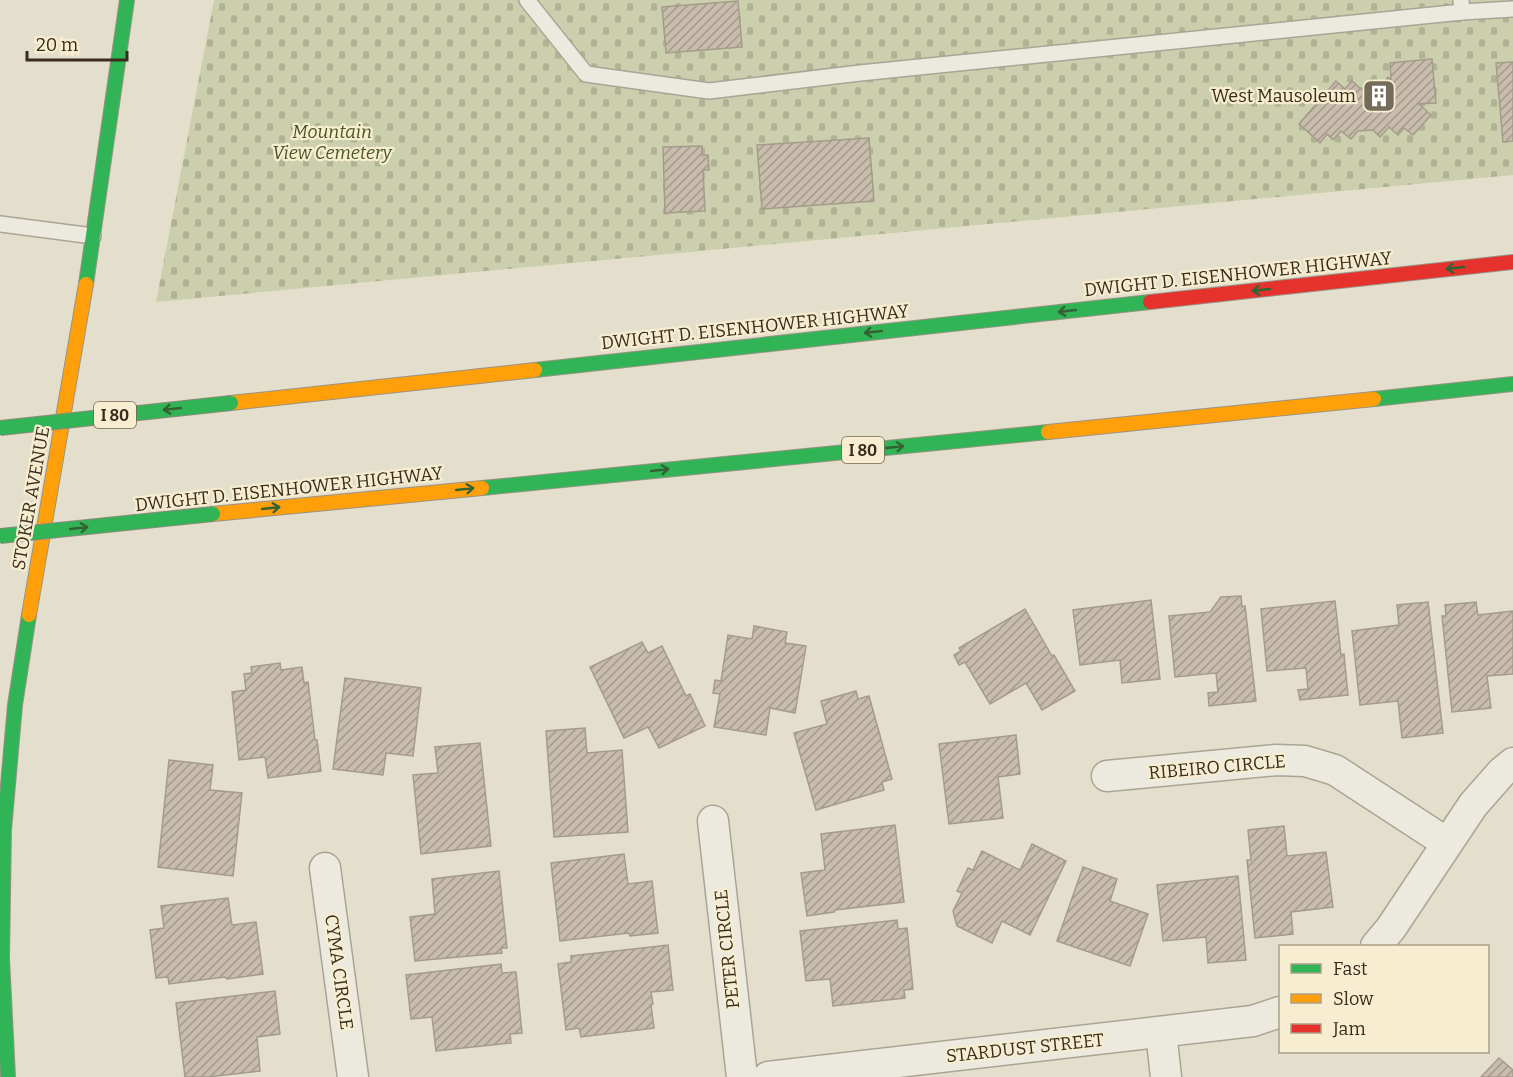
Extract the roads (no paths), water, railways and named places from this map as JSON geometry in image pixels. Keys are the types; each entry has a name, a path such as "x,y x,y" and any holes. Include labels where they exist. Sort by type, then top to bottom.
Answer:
{"main road":[{"name":"STOKER AVENUE","path":"8,1077 2,958 4,778 21,659 86,282 127,0"},
{"name":"DWIGHT D. EISENHOWER HIGHWAY","path":"0,428 1513,262"},
{"name":"DWIGHT D. EISENHOWER HIGHWAY","path":"0,536 1513,384"}],"street":[{"name":"RIBEIRO CIRCLE","path":"1107,776 1276,760 1305,760 1335,770 1447,843"},
{"path":"1377,945 1391,928 1473,805 1513,763"},
{"name":"PETER CIRCLE","path":"713,820 742,1077"},
{"name":"CYMA CIRCLE","path":"325,868 352,1077"},
{"name":"STARDUST STREET","path":"768,1077 1253,1021 1279,1013"},
{"path":"1161,1032 1166,1077"}],"lane":[{"path":"526,0 586,74 709,91 1461,6 1513,9"},
{"path":"0,224 93,236"}],"place":[{"name":"West Mausoleum","path":"1379,96"}],"park label":[{"name":"Mountain View Cemetery","path":"332,142"}]}
